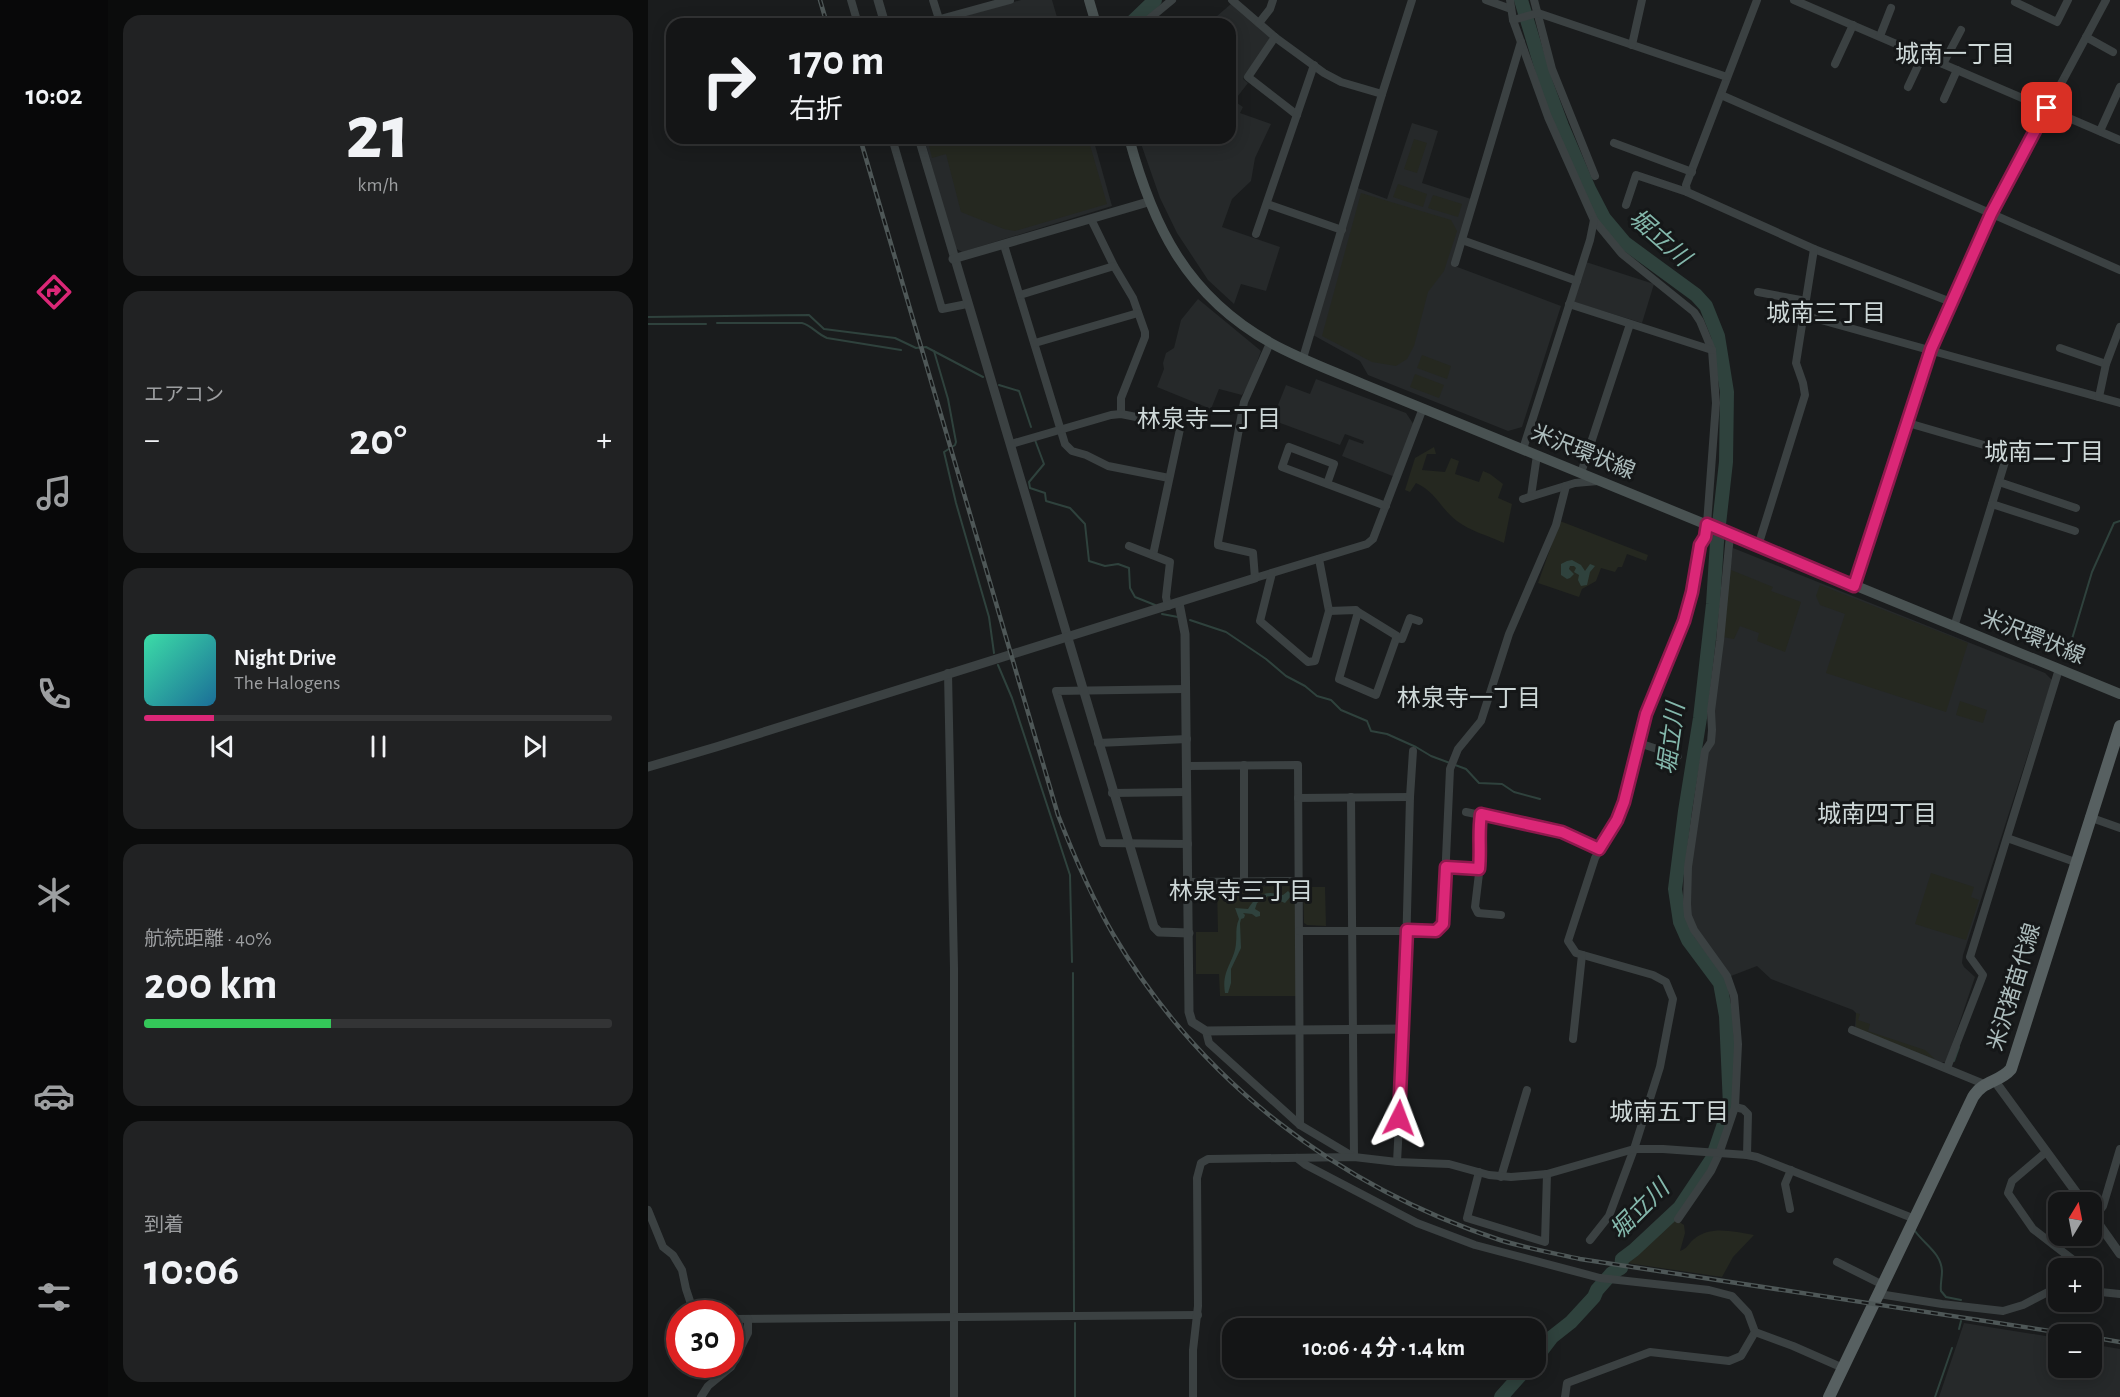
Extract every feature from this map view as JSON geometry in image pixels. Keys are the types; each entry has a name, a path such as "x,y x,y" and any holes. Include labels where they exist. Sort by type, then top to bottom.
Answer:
{"main road":[{"path":"1089,0 1094,18"},
{"name":"米沢環状線","path":"1130,144 1148,202 1171,248 1196,282 1238,321 1270,343 2120,694"},
{"name":"米沢猪苗代線","path":"1829,1397 1973,1097 1989,1082 2006,1075 2011,1069 2120,726"}],"street":[{"path":"851,0 856,18"},
{"path":"878,0 883,18"},
{"path":"933,0 939,18"},
{"path":"942,18 987,3 1010,0"},
{"path":"1150,18 1172,0"},
{"path":"1232,0 1275,37 1341,82 1382,94"},
{"path":"1259,23 1273,0"},
{"path":"1303,358 1412,0"},
{"path":"1486,0 1510,4 1548,117 1594,220 1622,254 1694,312 1712,350 1716,403 1708,525 1700,545 1692,592 1684,621 1646,714 1632,773 1617,820 1599,849 1568,941 1573,950 1582,955 1653,975 1666,982 1673,999 1660,1067 1634,1149 1609,1216 1590,1240"},
{"path":"1534,0 1552,69 1595,176"},
{"path":"1632,45 1641,0"},
{"path":"1687,192 1686,185 1757,0"},
{"path":"1794,0 2120,140"},
{"path":"2015,2 2057,22 2068,0"},
{"path":"1854,586 1931,349 1951,302 1991,214 2106,0"},
{"path":"1880,36 1891,8"},
{"path":"1515,19 1536,13 1727,76"},
{"path":"1835,64 1853,25"},
{"path":"1943,64 1961,30"},
{"path":"1275,37 1248,77 1297,115"},
{"path":"2086,37 2113,52"},
{"path":"1455,263 1521,42"},
{"path":"1908,87 1923,55"},
{"path":"1256,234 1314,65"},
{"path":"1944,99 1957,70"},
{"path":"2100,131 2120,87"},
{"path":"1721,95 2120,270"},
{"path":"1614,142 1692,172"},
{"path":"894,144 942,309 967,304"},
{"path":"920,144 1154,927 1159,932 1189,933"},
{"path":"1626,205 1636,175 1687,192 1814,249 1951,302"},
{"path":"954,259 1148,202"},
{"path":"1267,204 1342,230"},
{"path":"1091,219 1130,293 1145,338 1121,398 1121,414"},
{"path":"1523,449 1577,281 1594,220"},
{"path":"1462,240 1577,281"},
{"path":"1004,244 1065,444 1072,451 1108,466 1169,478"},
{"path":"1758,546 1805,395 1796,363 1814,249"},
{"path":"1020,295 1114,266"},
{"path":"1758,292 1806,301"},
{"path":"1569,304 1712,350"},
{"path":"1035,343 1138,313"},
{"path":"1803,315 2120,403"},
{"path":"1581,473 1630,324"},
{"path":"2099,397 2106,364 2120,327"},
{"path":"1255,578 1253,553 1218,545 1218,542 1244,402 1270,343"},
{"path":"2060,348 2106,364"},
{"path":"648,766 727,744 948,673 1011,656 1367,544 1373,539 1423,408"},
{"path":"1011,444 1111,415 1121,414 1178,425 1180,429 1153,555"},
{"path":"1908,423 2008,452 1954,627"},
{"path":"1327,484 1334,464 1289,447 1282,467 1327,484 1386,506"},
{"path":"1537,455 1527,497 1566,486 1602,481"},
{"path":"1397,478 1405,482"},
{"path":"1999,482 2076,508"},
{"path":"1299,931 1436,931 1443,924 1450,769 1458,749 1482,721 1509,634 1556,525 1566,486"},
{"path":"1992,504 2075,531"},
{"path":"1678,1219 1699,1191 1718,1154 1735,1107 1738,1044 1734,996 1727,976 1694,930 1688,916 1686,888 1703,762 1705,751 1711,742 1711,711 1720,641 1729,534"},
{"path":"1129,546 1171,564 1166,597 1168,606"},
{"path":"1272,573 1260,621 1308,662 1315,661 1329,611 1319,559"},
{"path":"1179,603 1185,627 1189,1012 1192,1022 1206,1031 1404,1029"},
{"path":"1329,611 1358,612 1397,636 1376,694 1340,679 1358,612"},
{"path":"1396,638 1402,639 1410,618 1419,621"},
{"path":"1947,1068 1983,975 1970,957 2059,669"},
{"path":"948,673 954,968 954,1397"},
{"path":"1186,689 1056,691 1103,843 1188,844"},
{"path":"1098,743 1187,739"},
{"path":"1639,743 1678,756"},
{"path":"1397,1162 1404,1029 1413,751"},
{"path":"1244,765 1244,882"},
{"path":"1188,766 1298,765 1300,1125"},
{"path":"1112,792 1187,792"},
{"path":"1351,797 1354,1157"},
{"path":"1298,798 1410,797"},
{"path":"1466,812 1562,832 1599,849"},
{"path":"1481,814 1478,831 1480,857 1475,908 1478,913 1501,915"},
{"path":"2090,817 2120,828"},
{"path":"2007,838 2075,862"},
{"path":"1446,867 1479,869"},
{"path":"1189,882 1299,881"},
{"path":"1574,1039 1582,955"},
{"path":"1852,1030 1947,1068 1989,1082 2076,1192"},
{"path":"1206,1031 1209,1043 1300,1125 1354,1157"},
{"path":"1501,1177 1527,1090"},
{"path":"1735,1107 1743,1108 1748,1114 1747,1155"},
{"path":"1193,1397 1193,1350 1198,1315 1197,1178 1201,1163 1208,1159 1218,1157 1354,1157 1397,1162 1449,1164 1501,1177 1547,1174 1634,1149 1747,1155 1915,1218"},
{"path":"2102,1207 2120,1149"},
{"path":"2046,1152 2012,1181 2008,1193 2033,1229 2071,1258"},
{"path":"1297,1158 1353,1191 1445,1235 1600,1278 1709,1290 1732,1296 1748,1312 1755,1332 1741,1356 1729,1361 1650,1352 1567,1383 1565,1397"},
{"path":"1790,1209 1785,1184 1791,1170"},
{"path":"1479,1172 1467,1218 1545,1242 1547,1174"},
{"path":"648,1210 663,1247 673,1255 682,1270 690,1300"},
{"path":"2102,1228 2120,1254"},
{"path":"1837,1262 1881,1290 1942,1304 2003,1311 2023,1305 2048,1292"},
{"path":"2102,1292 2120,1294"},
{"path":"744,1319 1198,1315"},
{"path":"701,1397 708,1386 731,1367 748,1333 748,1319"},
{"path":"1755,1332 1843,1368"}],"shaded area":[{"path":"1021,0 1052,0 1057,18 957,18"},
{"path":"1232,3 1269,35 1270,41 1243,79 1248,83 1236,98 1236,18 1215,18"},
{"path":"1236,102 1243,107 1240,113 1271,124 1255,158 1251,181 1232,199 1222,227 1280,247 1266,291 1241,284 1234,304 1208,280 1177,233 1160,198 1141,144 1236,144"},
{"path":"1412,123 1438,131 1422,183 1471,199 1452,265 1561,306 1522,427 1508,431 1368,375 1360,361 1313,335 1355,187 1387,199"},
{"path":"1414,139 1427,143 1417,173 1404,169"},
{"path":"926,144 1095,144 1112,206 962,252 955,248"},
{"path":"928,144 1090,144 1107,204 1015,231 1004,229 961,212 946,154 932,158"},
{"path":"1398,184 1427,194 1423,207 1393,197"},
{"path":"1361,193 1451,220 1457,231 1444,271 1428,292 1414,346 1407,359 1396,366 1372,362 1322,336"},
{"path":"1433,195 1462,204 1458,217 1428,208"},
{"path":"1586,262 1654,284 1642,323 1574,302"},
{"path":"1198,299 1261,351 1250,382 1242,395 1219,389 1211,409 1157,387 1164,369 1166,353 1174,348 1181,320"},
{"path":"1422,355 1451,366 1447,379 1417,368"},
{"path":"1415,374 1444,385 1439,398 1410,387"},
{"path":"1316,379 1406,413 1414,425 1395,477 1342,456 1349,439 1363,444 1364,441 1345,434 1340,445 1272,420 1286,385 1310,394"},
{"path":"1434,447 1436,454 1427,454 1422,470 1445,472 1451,458 1459,461 1455,474 1479,482 1483,471 1503,484 1498,498 1512,504 1504,543 1462,525 1423,486 1416,483 1410,492 1405,490 1415,458"},
{"path":"1560,521 1648,555 1646,561 1627,554 1622,567 1618,567 1615,572 1601,568 1596,581 1582,589 1579,597 1538,583"},
{"path":"1733,548 2045,673 2052,680 1963,955 1964,967 1975,977 1946,1062 1940,1062 1855,1029 1856,1013 1853,1010 1771,979 1757,966 1731,976 1701,937 1692,919 1689,883"},
{"path":"1572,560 1581,565 1585,571 1590,564 1595,566 1590,572 1587,585 1581,586 1578,580 1579,575 1574,572 1576,568 1574,566 1570,566 1569,569 1574,574 1570,578 1567,579 1561,575 1561,564"},
{"path":"1731,570 1773,587 1771,591 1801,602 1785,652 1757,641 1759,633 1740,626 1734,639 1723,637"},
{"path":"1820,585 1968,643 1946,712 1826,673 1845,614 1820,605 1816,596"},
{"path":"1960,701 1987,710 1983,723 1956,715"},
{"path":"1931,873 1974,887 1971,897 1979,900 1966,940 1915,924"},
{"path":"1295,886 1296,996 1220,996 1219,974 1196,974 1196,932 1218,932 1217,887"},
{"path":"1303,887 1325,887 1326,926 1304,923"},
{"path":"1288,891 1292,895 1285,903 1268,896 1257,903 1255,909 1260,912 1260,916 1243,913 1245,915 1240,923 1241,948 1231,969 1228,993 1225,993 1226,972 1235,949 1239,919 1235,908 1248,909 1262,894 1283,895"},
{"path":"1856,1013 1860,1014 1858,1020 1870,1024 1868,1031 1925,1050 1935,1059 1856,1029"},
{"path":"1676,1220 1684,1225 1685,1233 1680,1251 1694,1239 1708,1232 1731,1231 1754,1235 1733,1257 1722,1277 1627,1263 1640,1253 1662,1228"},
{"path":"1964,1323 2048,1336 2048,1378 2102,1378 2102,1346 2120,1349 2120,1397 1939,1397"}],"waterway":[{"path":"1136,18 1155,0"},
{"name":"堀立川","path":"1521,0 1546,83 1562,126 1604,218 1625,243 1696,295 1706,306 1718,336 1727,392 1726,462 1713,604 1700,718 1675,889 1680,922 1688,940 1720,983 1726,1016 1730,1106 1712,1159 1680,1207 1622,1259 1621,1268 1612,1273 1594,1297 1546,1345"},
{"path":"648,317 809,315 824,329 895,338 916,348 926,347 983,377"},
{"path":"717,323 802,323 827,338 901,350"},
{"path":"648,324 706,324"},
{"path":"934,351 948,399 956,442 944,452 956,503 989,617 994,653"},
{"path":"999,385 1019,391 1031,427"},
{"path":"1035,440 1044,464 1029,482 1030,488 1045,493 1046,501 1070,508 1085,524 1089,561 1105,566 1118,564 1129,568 1130,588 1135,597 1155,605"},
{"path":"2066,659 2092,572 2114,523 2120,521"},
{"path":"1162,614 1178,617"},
{"path":"1190,620 1226,632 1317,696 1331,700 1341,710 1367,721 1371,731 1387,734 1431,756 1466,769 1479,783 1502,784 1514,792 1540,799"},
{"path":"998,665 1012,698 1070,875 1072,962"},
{"path":"1073,973 1074,1312"},
{"path":"1954,1061 1959,1047"},
{"path":"1915,1231 1939,1259 1942,1271 1941,1291 1946,1297 1961,1300"},
{"path":"1959,1329 1961,1321"},
{"path":"1075,1323 1075,1397"},
{"path":"1935,1397 1952,1348"},
{"name":"堀立川","path":"1501,1397 1518,1378"}],"railway":[{"path":"820,0 825,18"},
{"path":"862,144 1058,815 1083,876 1113,934 1148,987 1188,1037 1231,1082 1279,1123 1330,1159 1384,1191 1441,1218 1500,1240 1580,1259 2048,1331"},
{"path":"2102,1339 2120,1342"}],"district":[{"name":"城南一丁目","path":"1955,55"},
{"name":"城南三丁目","path":"1826,314"},
{"name":"林泉寺二丁目","path":"1209,420"},
{"name":"城南二丁目","path":"2044,453"},
{"name":"林泉寺一丁目","path":"1469,699"},
{"name":"城南四丁目","path":"1877,815"},
{"name":"林泉寺三丁目","path":"1241,892"},
{"name":"城南五丁目","path":"1669,1113"}],"route":[{"path":"1399,1118 1407,930 1436,931 1443,924 1446,867 1479,869 1478,831 1481,814 1562,832 1599,849 1617,820 1624,802 1646,714 1684,621 1692,592 1700,545 1705,537 1707,524 1854,586 1931,349 1991,214 2047,108"}]}
